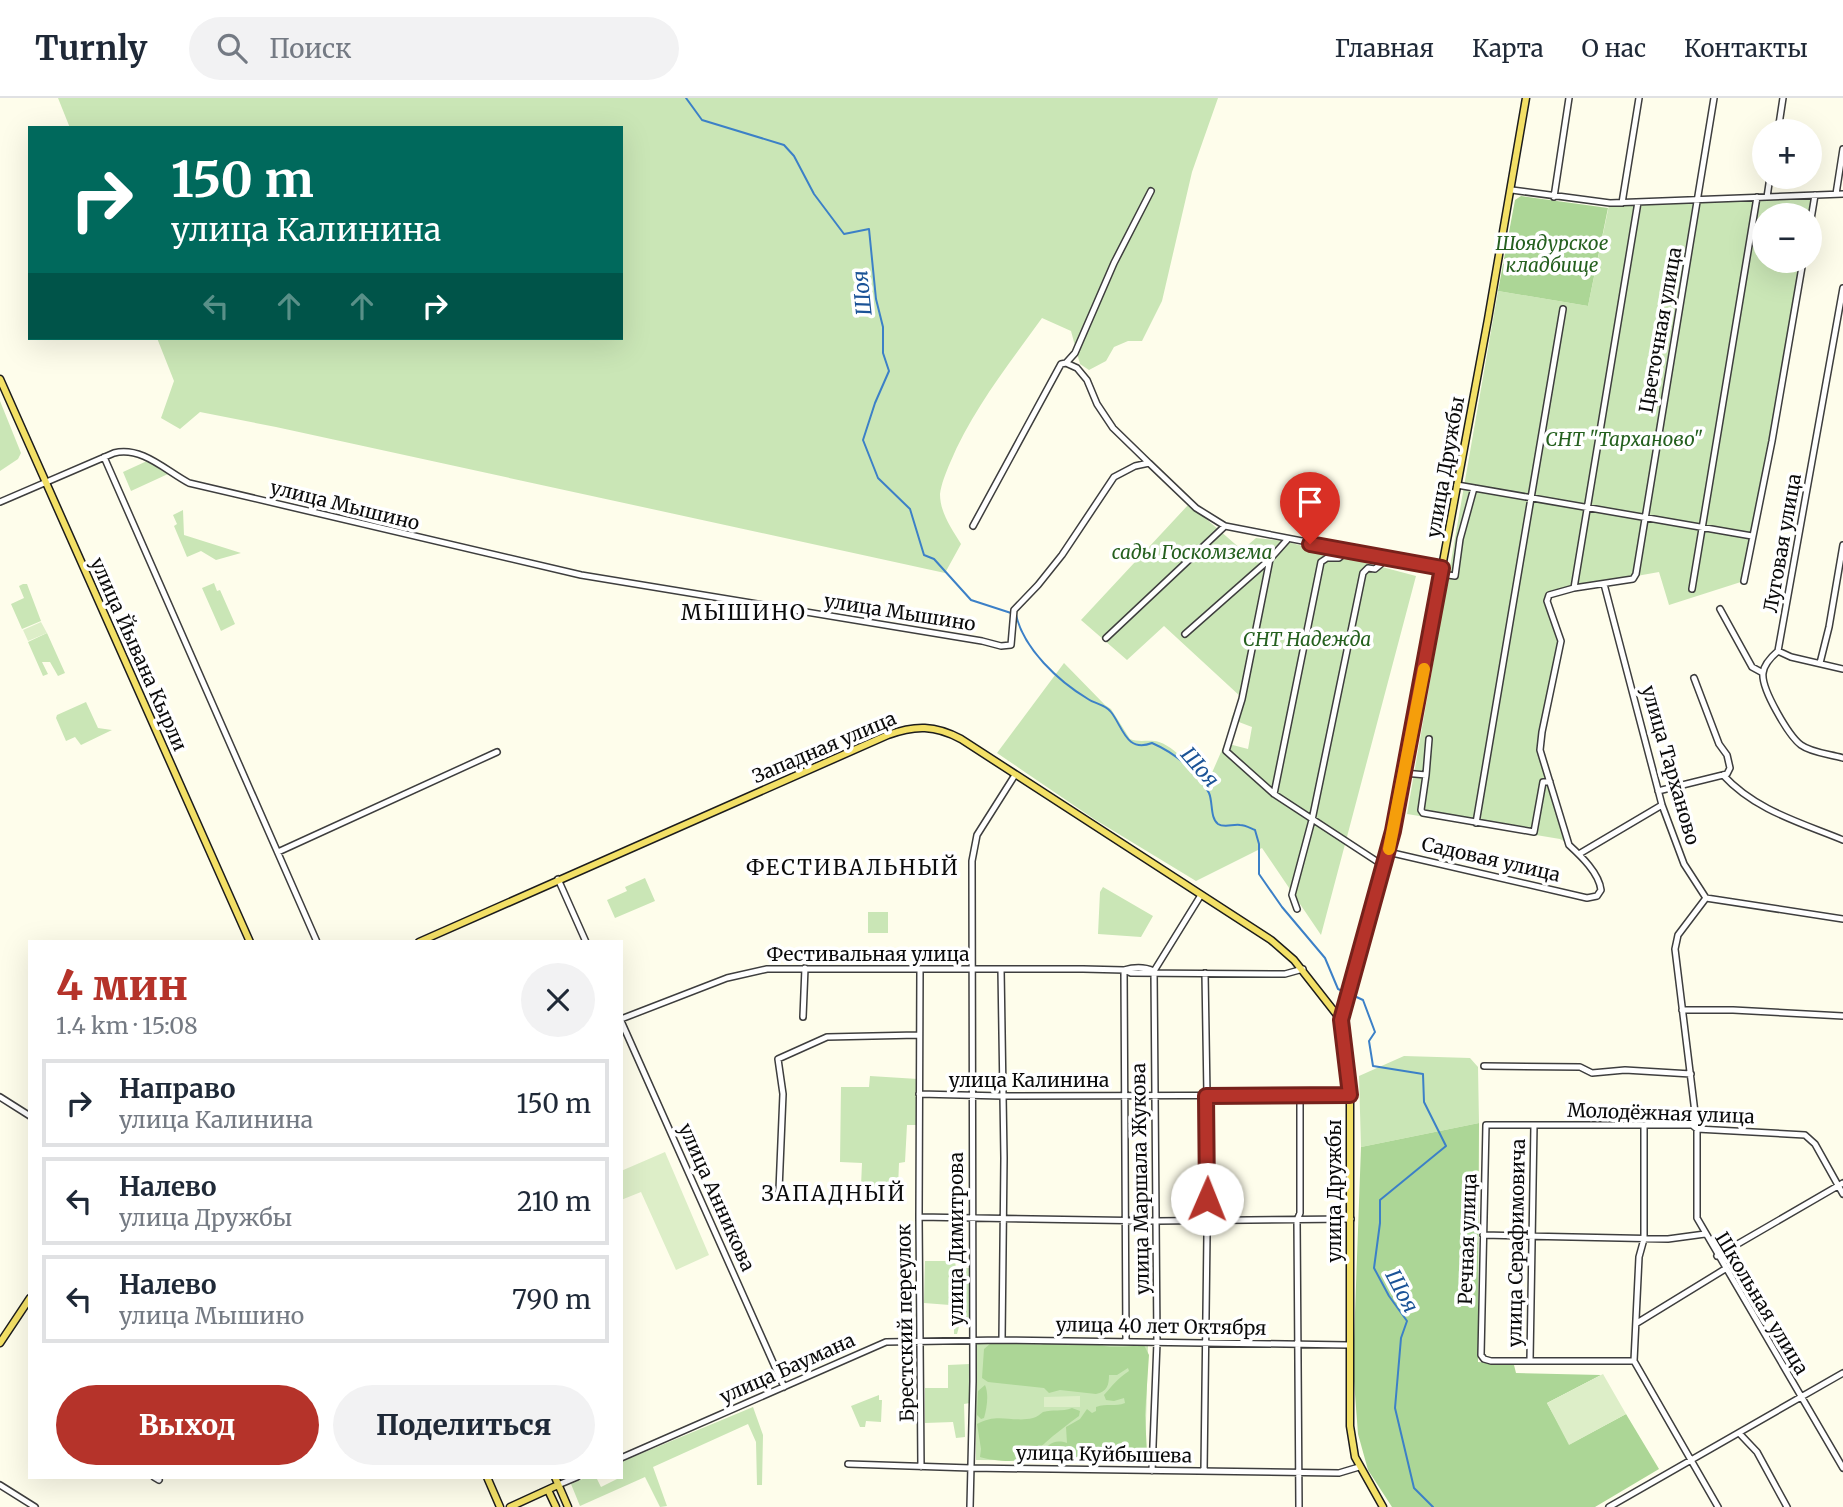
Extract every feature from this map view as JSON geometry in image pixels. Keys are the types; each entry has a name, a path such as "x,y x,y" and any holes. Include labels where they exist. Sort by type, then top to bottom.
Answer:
{"main road":[{"name":"улица Дружбы","path":"1383,1507 1359,1467 1353,1450 1350,1426 1350,1095 1341,1020 1388,852 1404,773 1512,190 1526,98"},
{"name":"улица Йывана Кырли","path":"0,379 249,940"},
{"name":"Западная улица","path":"423,940 905,729 924,726 941,729 961,739 1282,948 1303,969 1341,1020"},
{"path":"0,1343 28,1300"},
{"path":"488,1479 500,1507"},
{"path":"556,1479 568,1507"},
{"path":"510,1507 558,1485"},
{"path":"548,1490 556,1507"}],"street":[{"path":"1554,197 1569,98"},
{"path":"1622,203 1639,98"},
{"name":"Цветочная улица","path":"1604,584 1633,579 1636,574 1714,98"},
{"path":"1779,119 1783,98"},
{"path":"1512,190 1622,203 1840,194 1843,149"},
{"path":"1767,197 1768,189"},
{"path":"973,526 1058,368 1074,353 1114,263 1151,191"},
{"path":"1814,203 1815,195"},
{"path":"1692,589 1757,197"},
{"path":"1574,588 1638,202"},
{"path":"1744,581 1801,273"},
{"name":"Луговая улица","path":"1763,673 1770,657 1778,651 1843,288"},
{"path":"1476,823 1563,309"},
{"path":"1066,363 1077,368 1087,380 1097,404 1113,428 1196,508 1225,526 1287,540 1382,556 1455,576 1460,539 1474,488"},
{"name":"улица Мышино","path":"104,457 121,451 130,452 173,472 187,483 581,575 1006,646 1011,645 1017,604 1062,555 1114,477 1135,466 1149,463"},
{"path":"0,502 104,457 316,940"},
{"path":"1457,485 1752,536"},
{"path":"1106,638 1225,526"},
{"path":"1185,634 1270,559 1287,540"},
{"path":"1820,663 1839,586 1843,545"},
{"path":"1274,794 1321,562 1327,558 1339,558 1348,550"},
{"path":"1297,909 1292,895 1312,820 1363,573 1368,568 1375,569 1381,564 1382,556"},
{"path":"1270,559 1242,699 1226,751 1274,794 1384,866"},
{"path":"1604,584 1549,595 1547,601 1561,640 1540,750 1569,845 1579,854 1662,805"},
{"name":"улица Тарханово","path":"1604,584 1662,805 1684,863 1706,898"},
{"path":"1720,609 1752,667 1763,673 1763,681 1772,701 1797,741 1808,749 1843,758"},
{"path":"1778,651 1791,657 1843,670"},
{"path":"1658,791 1727,774 1730,763 1718,744 1693,678"},
{"path":"1429,739 1421,810 1423,813 1534,832 1543,782 1550,782"},
{"path":"278,852 497,752"},
{"path":"1404,773 1426,775"},
{"name":"улица Димитрова","path":"970,1507 973,1340 973,851 982,824 1015,775"},
{"path":"1723,775 1744,796 1758,805 1843,839"},
{"name":"Садовая улица","path":"1388,852 1587,898 1597,896 1601,887 1579,854"},
{"path":"558,879 585,940"},
{"path":"1154,971 1201,895"},
{"path":"1705,1234 1697,1218 1697,1129 1676,969 1675,949 1678,935 1706,898 1843,919"},
{"path":"803,1017 805,968"},
{"name":"Фестивальная улица","path":"623,1019 706,985 754,970 1147,968 1154,971 1285,974 1303,969"},
{"path":"1001,969 1002,1340"},
{"path":"754,970 756,978"},
{"name":"Брестский переулок","path":"920,970 918,1035 921,1467"},
{"path":"1124,970 1127,1096 1126,1342"},
{"name":"улица Маршала Жукова","path":"1152,1471 1157,1342 1154,971"},
{"path":"1204,1471 1207,1220 1205,973"},
{"path":"1682,1010 1843,1016"},
{"name":"улица Анникова","path":"623,1025 784,1387"},
{"path":"779,1190 783,1094 778,1059 827,1037 918,1035"},
{"path":"1484,1066 1580,1067 1592,1073 1625,1070 1691,1074"},
{"name":"улица Калинина","path":"919,1094 1300,1097 1350,1095"},
{"path":"0,1097 28,1115"},
{"path":"1299,1507 1297,1220 1300,1213 1300,1097"},
{"name":"Молодёжная улица","path":"1486,1125 1692,1125 1697,1129 1805,1135 1815,1144 1841,1184 1843,1194"},
{"name":"Речная улица","path":"1486,1125 1481,1355 1491,1361 1530,1360"},
{"name":"улица Серафимовича","path":"1530,1360 1534,1125"},
{"path":"1644,1126 1644,1239 1639,1257 1634,1361 1718,1507"},
{"path":"1717,1256 1841,1184"},
{"path":"919,1217 1157,1221 1351,1219"},
{"name":"Школьная улица","path":"1483,1235 1644,1239 1705,1234 1843,1468"},
{"path":"1637,1323 1725,1269"},
{"name":"улица Баумана","path":"623,1457 874,1346 886,1342 973,1340"},
{"name":"улица 40 лет Октября","path":"973,1340 1348,1345"},
{"path":"1530,1360 1634,1361"},
{"path":"1609,1507 1843,1373"},
{"path":"1739,1433 1756,1452 1787,1507"},
{"name":"улица Куйбышева","path":"848,1464 1298,1473 1339,1473 1359,1467"},
{"path":"558,1485 572,1479"},
{"path":"0,1485 34,1507"}],"green space":[{"path":"58,98 1218,98 1192,172 1162,301 1142,341 1128,341 1114,347 1106,361 1089,370 1080,364 1071,331 1042,318 980,406 945,474 940,494 942,508 961,544 945,573 276,427 200,412 180,429 161,418 174,381 158,340 623,340 623,126 69,126"},
{"name":"Шоядурское кладбище","path":"1521,196 1608,208 1588,306 1498,291 1515,200"},
{"name":"СНТ \"Тарханово\"","path":"1812,196 1811,203 1752,203 1752,273 1799,273 1744,581 1669,605 1659,572 1547,592 1546,602 1560,641 1538,750 1566,842 1407,814 1498,291 1588,306 1609,205"},
{"path":"0,401 21,453 18,459 0,471"},
{"path":"147,461 168,474 131,491 123,472"},
{"name":"СНТ Надежда","path":"1189,504 1242,550 1256,538 1284,541 1416,576 1321,935 1262,848 1196,881 1094,819 997,753 1064,663 1111,709 1130,739 1155,741 1166,745 1183,759 1202,782 1211,775 1225,743 1248,749 1252,727 1231,719 1241,697 1164,626 1127,660 1081,620"},
{"path":"183,510 184,535 241,553 216,560 201,551 187,557 174,526 177,524 173,515"},
{"path":"214,583 217,591 220,590 235,624 221,631 202,588"},
{"path":"27,584 41,621 22,629 11,604 24,598 19,586"},
{"path":"41,622 47,633 28,641 23,630"},
{"path":"47,633 65,673 58,676 50,662 42,662 48,674 43,676 28,642"},
{"path":"86,702 98,728 112,730 81,745 75,737 66,741 57,715"},
{"path":"645,878 655,901 615,918 607,900 627,891 625,887"},
{"path":"1103,887 1153,916 1141,937 1098,934 1100,892"},
{"path":"868,912 888,912 888,933 868,933"},
{"path":"1404,1056 1470,1058 1478,1067 1479,1123 1361,1147 1359,1076"},
{"path":"870,1076 918,1079 916,1125 907,1125 905,1162 899,1163 898,1188 861,1186 862,1163 840,1162 841,1087 869,1087"},
{"path":"1479,1123 1478,1362 1514,1365 1516,1373 1601,1375 1547,1403 1570,1444 1626,1414 1659,1469 1595,1507 1392,1507 1368,1470 1358,1434 1353,1368 1361,1147"},
{"path":"665,1152 709,1255 676,1270 641,1192 623,1199 623,1170"},
{"path":"925,1261 955,1261 956,1268 969,1268 969,1317 960,1323 957,1334 954,1334 950,1305 924,1303"},
{"path":"1055,1340 1059,1344 1076,1341 1109,1347 1144,1345 1149,1355 1145,1457 1138,1461 1117,1457 1057,1460 1039,1457 1038,1454 1051,1444 1058,1441 1067,1443 1066,1427 1080,1419 1087,1409 1092,1413 1096,1411 1096,1407 1125,1403 1124,1398 1106,1400 1104,1395 1129,1371 1128,1368 1117,1375 1109,1375 1107,1387 1096,1394 1060,1390 1049,1393 1044,1388 988,1382 982,1378 984,1349 991,1343 1041,1345"},
{"path":"976,1342 1148,1345 1145,1461 976,1460"},
{"path":"970,1364 970,1403 964,1404 965,1437 956,1438 953,1422 925,1423 925,1388 948,1388 948,1365"},
{"path":"1603,1374 1626,1414 1569,1445 1547,1403"},
{"path":"985,1385 987,1406 984,1418 981,1419 977,1415 978,1391"},
{"path":"879,1395 879,1400 882,1400 881,1422 866,1421 865,1427 860,1427 851,1406"},
{"path":"1080,1396 1080,1407 1044,1407 1044,1397"},
{"path":"753,1407 763,1435 762,1485 757,1485 756,1442 748,1424 653,1467 667,1506 660,1507 645,1477 580,1506 571,1484 582,1479 597,1479 601,1487 623,1479 623,1461"},
{"path":"1072,1408 1080,1411 1079,1416 1029,1458 1005,1461 980,1457 977,1424 999,1418 1033,1418 1043,1412"}],"waterway":[{"name":"Шоя","path":"686,98 702,120 784,145 794,156 814,194 844,234 869,229 876,299 883,327 883,353 889,371 863,440 878,478 910,509 924,555 934,559 971,600 1011,613"},
{"name":"Шоя","path":"1016,615 1034,652 1077,692 1109,709 1131,742 1143,745 1152,743 1177,757 1192,770 1209,793 1214,818 1218,824 1242,825 1255,830 1259,844 1259,874 1282,907 1325,958 1338,989 1345,992"},
{"name":"Шоя","path":"1350,994 1363,1000 1375,1032 1369,1041 1373,1066 1423,1074 1424,1102 1446,1146 1380,1200 1374,1268 1407,1321 1401,1338 1395,1408 1414,1488 1433,1507"}],"slow traffic":[{"path":"1389,849 1424,669"}],"district":[{"name":"МЫШИНО","path":"744,612"},
{"name":"ФЕСТИВАЛЬНЫЙ","path":"853,867"},
{"name":"ЗАПАДНЫЙ","path":"834,1193"}],"route":[{"path":"1207,1199 1206,1096 1350,1095 1341,1020 1393,831 1442,568 1310,544"}],"park label":[{"name":"сады Госкомзема","path":"1192,552"}]}
